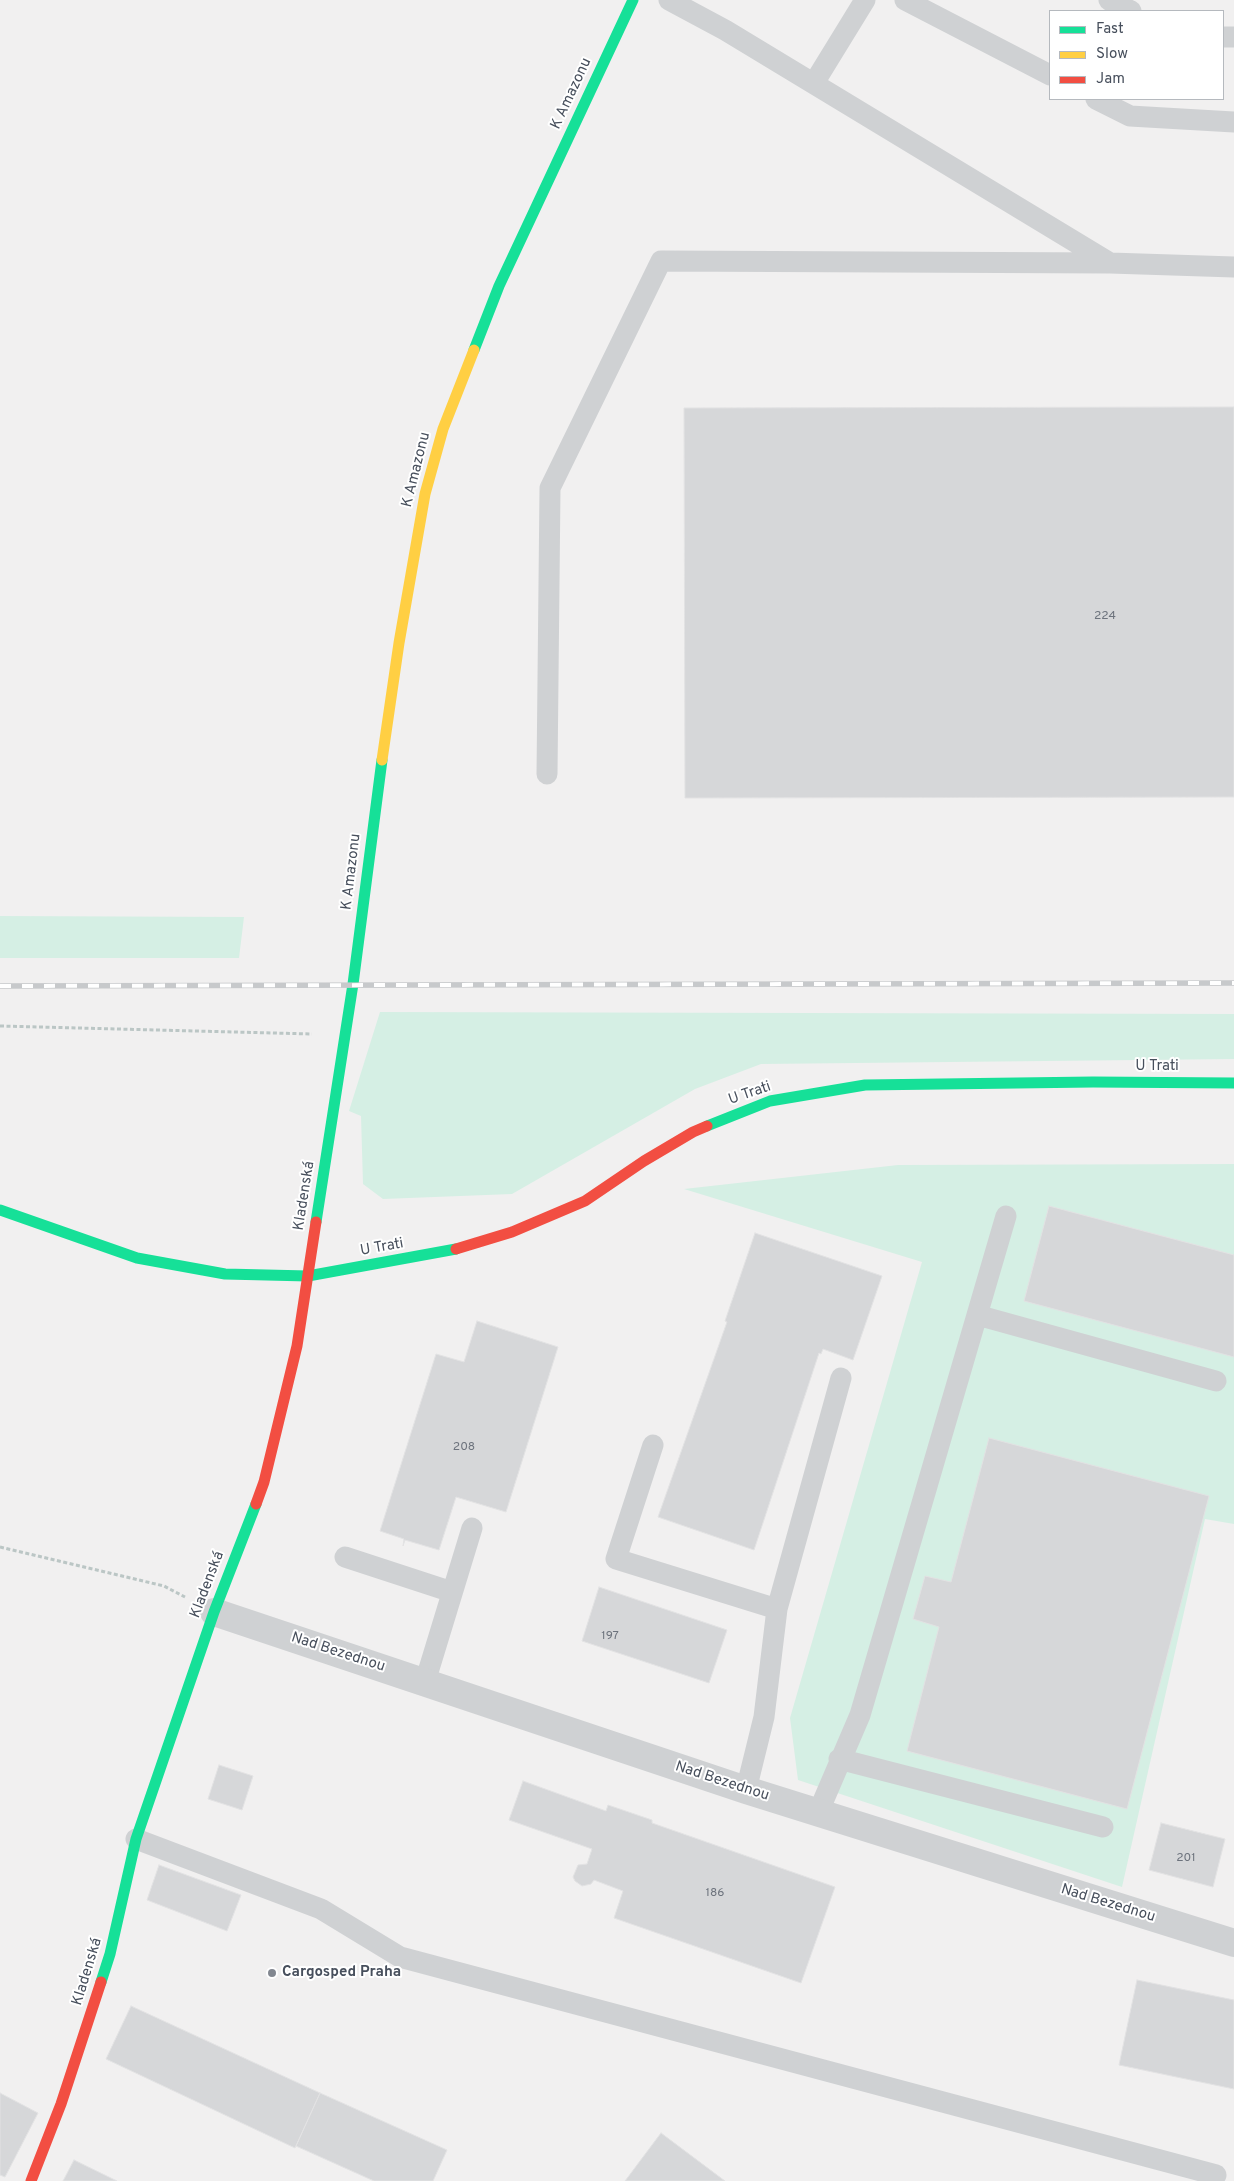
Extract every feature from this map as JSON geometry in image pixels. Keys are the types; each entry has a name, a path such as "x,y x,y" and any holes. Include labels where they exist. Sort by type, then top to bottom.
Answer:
{"street":[{"name":"K Amazonu","path":"353,984 398,643 425,494 443,429 499,286 634,0"},
{"name":"Kladenská","path":"31,2181 61,2104 110,1954 136,1840 214,1612 264,1482 297,1346 353,984"},
{"name":"U Trati","path":"0,1210 137,1258 225,1274 308,1276 458,1249 512,1232 585,1200 644,1161 693,1132 770,1100 865,1086 1093,1082 1234,1082"},
{"name":"Nad Bezednou","path":"214,1612 746,1790 1234,1943"}],"lane":[{"path":"669,0 725,30 814,83 1110,263"},
{"path":"814,83 865,0"},
{"path":"905,0 1049,74"},
{"path":"1108,0 1129,10"},
{"path":"1098,100 1130,116 1234,122"},
{"path":"547,774 550,488 661,261 1110,263 1234,267"},
{"path":"818,1813 839,1760 860,1715 1006,1216"},
{"path":"977,1315 1216,1381"},
{"path":"746,1790 764,1717 777,1609 842,1378"},
{"path":"653,1445 616,1559 777,1609"},
{"path":"424,1682 472,1528"},
{"path":"345,1557 452,1592"},
{"path":"839,1760 1103,1828"},
{"path":"136,1840 321,1909 400,1957 1216,2175"}],"path":[{"path":"0,1026 300,1033 345,1036"},
{"path":"0,1547 164,1586 214,1612"}],"green space":[{"path":"0,916 244,917 239,958 0,958"},
{"path":"380,1012 1234,1014 1234,1059 761,1064 695,1089 512,1194 383,1199 363,1184 361,1116 349,1111"},
{"path":"1234,1164 1234,1524 1205,1519 1122,1887 798,1780 790,1718 922,1262 684,1189 898,1165"}],"building":[{"path":"1234,407 1234,797 685,798 684,408"},
{"path":"1049,1206 1234,1255 1234,1357 1024,1301"},
{"path":"755,1233 882,1276 853,1360 823,1349 821,1354 819,1353 754,1550 658,1517 727,1322 725,1321"},
{"path":"477,1321 558,1347 506,1512 456,1497 439,1550 405,1540 403,1546 404,1539 380,1531 436,1354 464,1362"},
{"path":"989,1438 1209,1496 1127,1809 907,1751 939,1627 913,1619 925,1576 951,1582"},
{"path":"599,1587 727,1630 709,1683 582,1641"},
{"path":"219,1765 253,1776 242,1810 208,1799"},
{"path":"523,1781 606,1811 608,1805 652,1820 652,1823 835,1887 801,1983 614,1918 623,1891 594,1880 591,1884 582,1886 573,1877 578,1865 587,1864 592,1849 509,1820"},
{"path":"1161,1823 1225,1839 1213,1887 1149,1870"},
{"path":"159,1865 241,1895 227,1931 147,1900"},
{"path":"1137,1980 1234,2000 1234,2089 1119,2065"},
{"path":"131,2006 320,2093 295,2148 106,2059"},
{"path":"0,2093 38,2113 5,2177 0,2175"},
{"path":"320,2093 447,2150 433,2181 374,2181 296,2146"},
{"path":"661,2133 725,2181 625,2181"},
{"path":"74,2160 117,2181 63,2181"}],"railway":[{"path":"0,986 1234,983"}],"traffic: fast":[{"path":"474,350 499,286 633,0"},
{"path":"316,1222 353,984 382,760"},
{"path":"707,1126 770,1101 865,1085 1093,1082 1234,1083"},
{"path":"0,1210 137,1258 225,1274 308,1276 456,1249"},
{"path":"101,1982 110,1954 136,1839 214,1612 256,1504"}],"traffic: slow":[{"path":"382,760 399,643 425,494 443,429 474,350"}],"traffic: jam":[{"path":"456,1249 512,1232 585,1201 644,1161 693,1132 707,1126"},
{"path":"256,1504 264,1482 297,1346 316,1222"},
{"path":"31,2181 61,2104 101,1982"}],"place":[{"name":"Cargosped Praha","path":"272,1973"}]}
